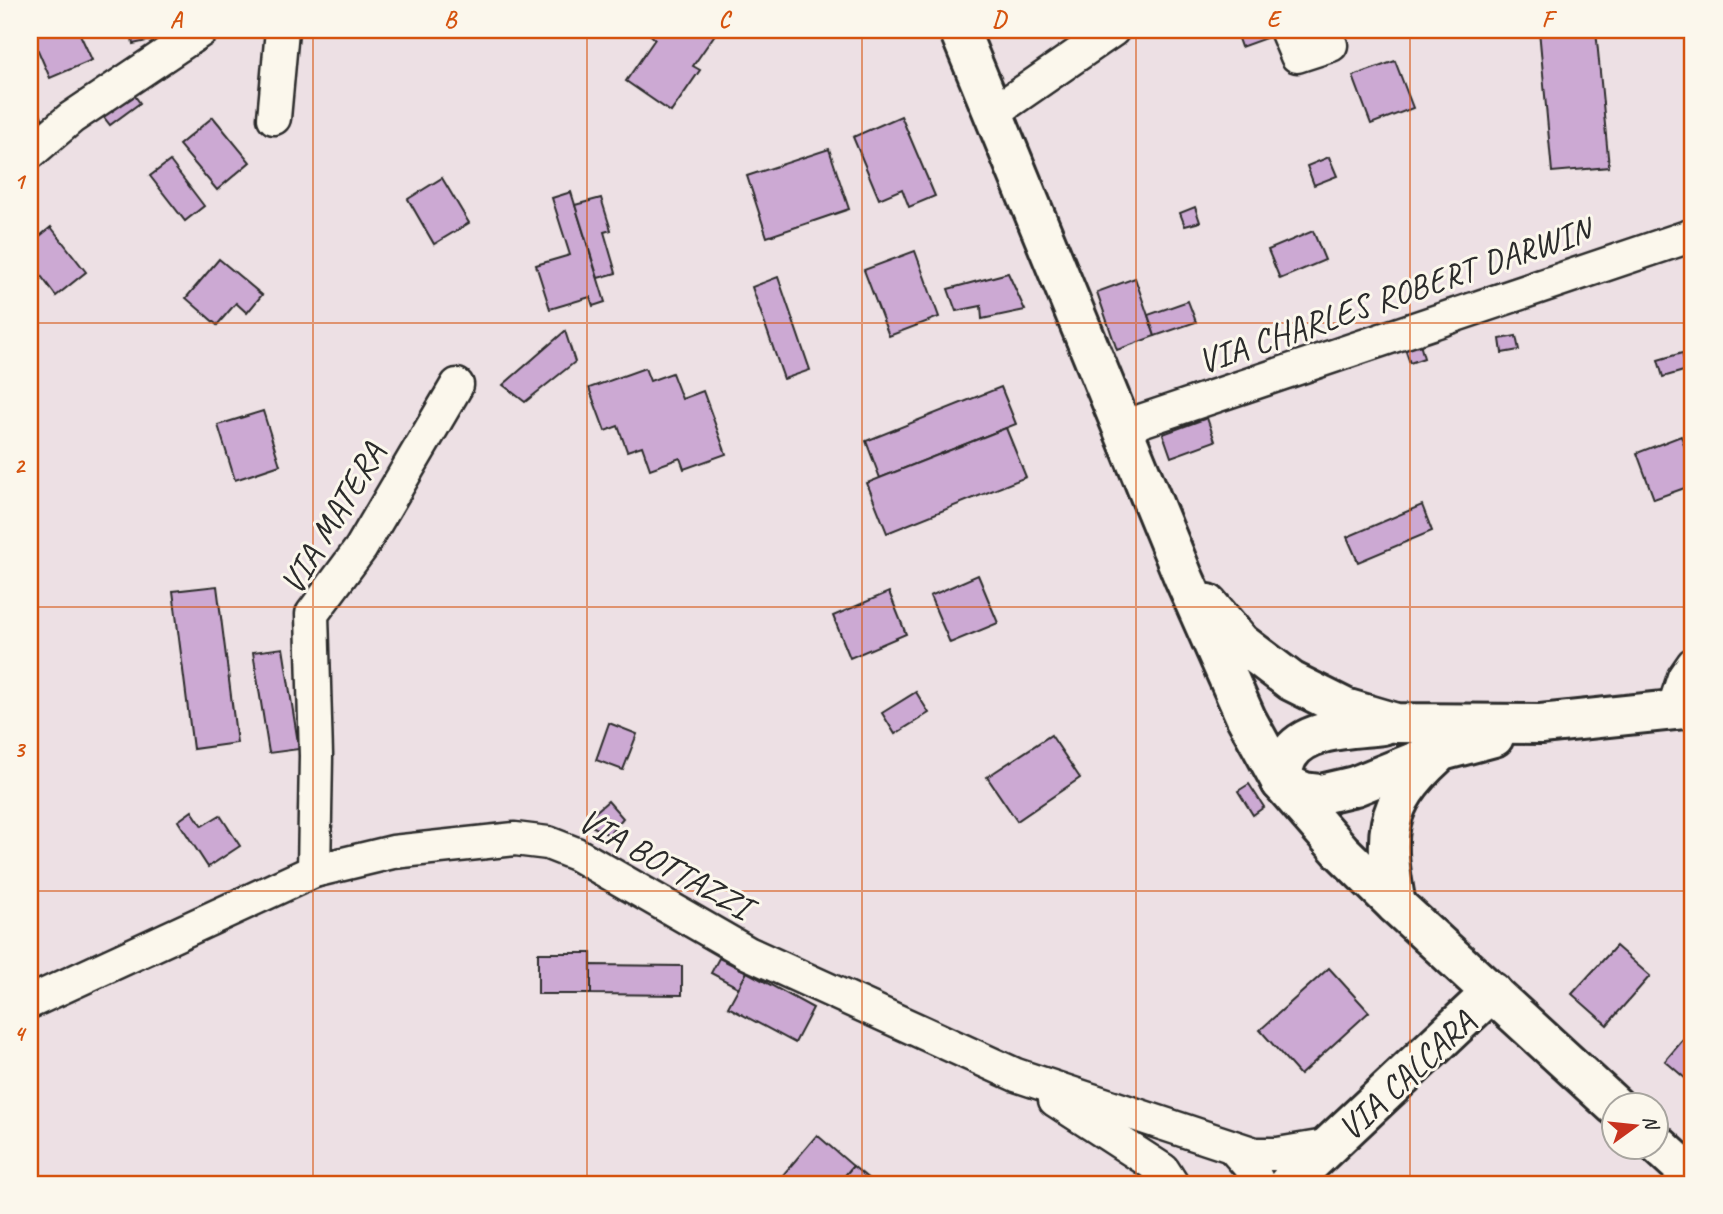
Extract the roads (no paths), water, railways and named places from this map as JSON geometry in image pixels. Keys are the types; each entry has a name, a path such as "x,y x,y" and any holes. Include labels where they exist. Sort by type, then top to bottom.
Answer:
{"main road":[{"path":"959,30 1120,428 1183,576 1247,718 1281,782 1341,851 1396,905 1601,1092"},
{"path":"1183,576 1241,642 1291,681 1345,708 1396,723"},
{"path":"1281,782 1288,756 1299,744 1315,736 1396,723 1541,724 1683,709"},
{"path":"1281,782 1304,792 1321,794 1355,786 1442,751 1541,724"},
{"path":"1396,905 1386,848 1395,810 1411,779 1442,751"},
{"name":"VIA CALCARA","path":"1288,1184 1492,992"},
{"path":"1670,1155 1693,1177"}],"street":[{"path":"30,153 71,118 202,30"},
{"path":"274,118 282,30"},
{"path":"993,113 1113,30"},
{"path":"1286,30 1297,56 1331,45"},
{"name":"VIA CHARLES ROBERT DARWIN","path":"1120,428 1693,235"},
{"name":"VIA MATERA","path":"314,871 316,756 312,614 361,548 457,385"},
{"path":"1683,709 1684,677 1693,664"},
{"name":"VIA BOTTAZZI","path":"30,1002 314,871 393,852 515,839 548,843 576,854 748,953 1016,1075"},
{"path":"1016,1075 1235,1150 1255,1154 1278,1154 1331,1145"},
{"path":"1016,1075 1175,1180"},
{"path":"1235,1150 1250,1167 1259,1184"}]}
